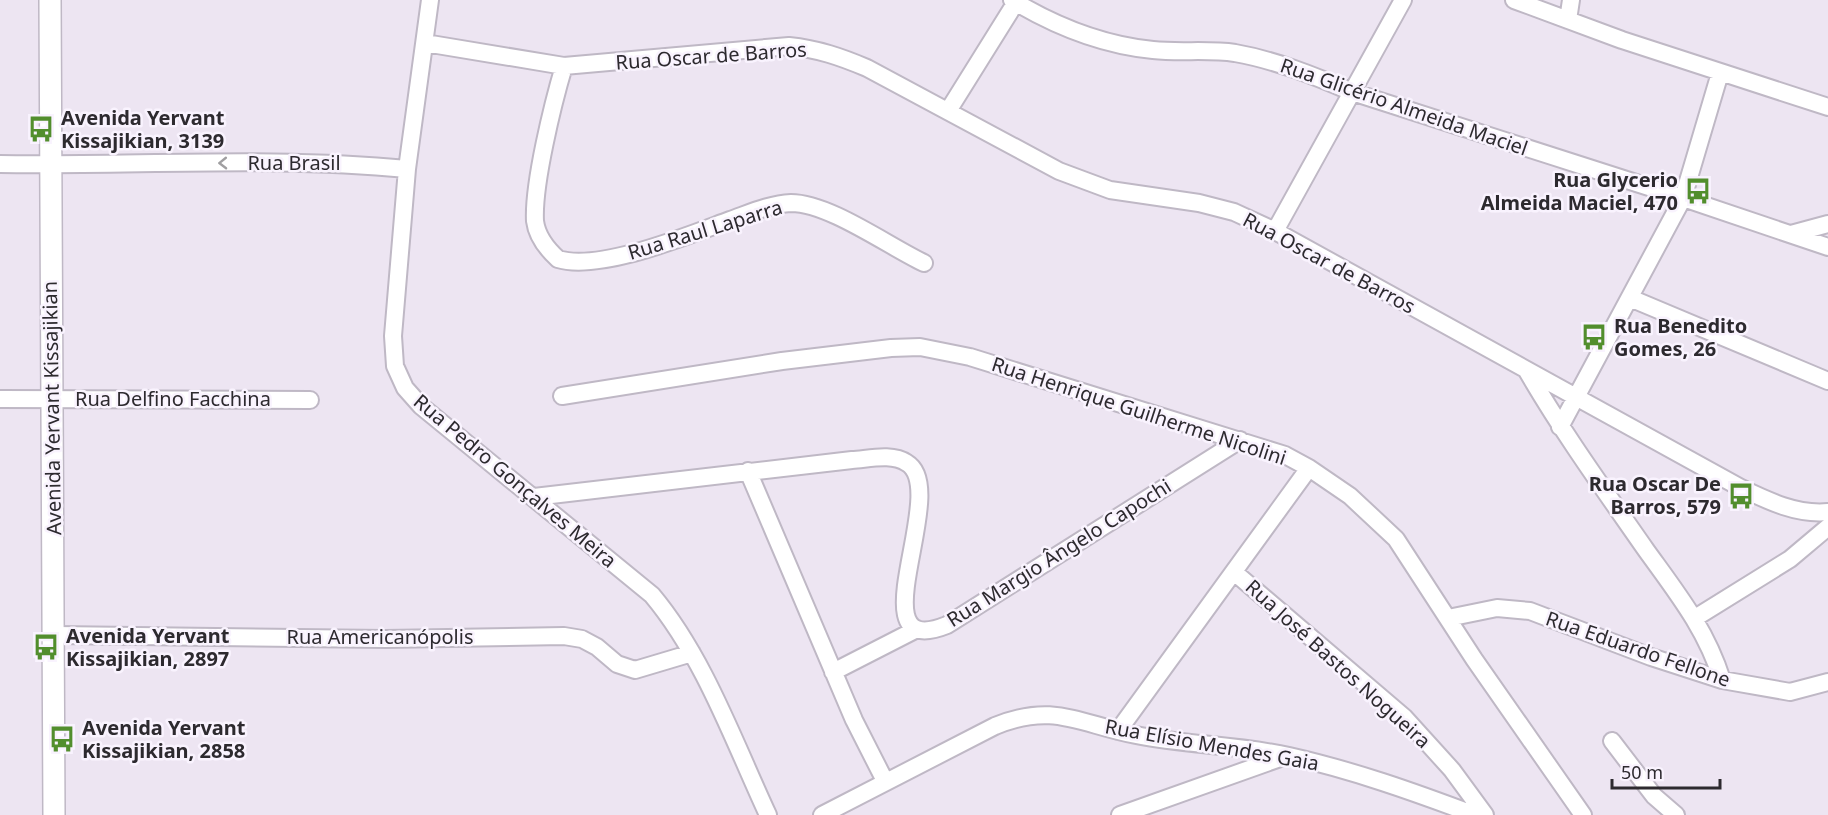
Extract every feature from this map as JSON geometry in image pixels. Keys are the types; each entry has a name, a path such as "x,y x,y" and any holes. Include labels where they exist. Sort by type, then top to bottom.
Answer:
{"main road":[{"name":"Avenida Yervant Kissajikian","path":"50,0 55,635 54,815"}],"street":[{"name":"Rua Pedro Gonçalves Meira","path":"430,0 407,170 393,336 395,366 405,388 421,406 652,595 672,619 692,653 768,815"},
{"path":"1275,231 1403,0"},
{"path":"1568,20 1570,0"},
{"path":"948,111 1014,1"},
{"name":"Rua Glicério Almeida Maciel","path":"1014,1 1091,38 1154,50 1235,53 1312,75 1352,92 1828,247"},
{"path":"1520,1 1568,20 1828,107"},
{"name":"Rua Oscar de Barros","path":"425,43 564,66 789,46 817,49 867,68 1087,183 1110,190 1199,203 1234,213 1275,231 1578,397 1691,462 1772,503 1799,511 1828,512"},
{"name":"Rua Raul Laparra","path":"564,66 537,189 535,222 540,238 558,259 586,263 701,231 769,206 792,203 810,206 832,214 924,263"},
{"path":"1560,427 1683,198 1720,72"},
{"name":"Rua Brasil","path":"0,164 284,162 348,163 407,170"},
{"path":"1791,234 1828,224"},
{"path":"1630,298 1828,381"},
{"name":"Rua Henrique Guilherme Nicolini","path":"562,396 783,361 891,348 920,347 970,357 1285,456 1309,468 1350,496 1396,539 1583,815"},
{"path":"1527,370 1560,427 1695,618 1707,638 1722,680"},
{"name":"Rua Delfino Facchina","path":"0,399 310,400"},
{"name":"Rua Margio Ângelo Capochi","path":"833,672 917,629 927,631 947,625 1240,440"},
{"path":"534,497 748,471 884,458 909,464 915,471 922,496 903,604 906,617 917,629"},
{"path":"1118,731 1309,468"},
{"path":"748,471 833,672 885,781"},
{"path":"1695,618 1790,559 1828,527"},
{"name":"Rua José Bastos Nogueira","path":"1234,572 1404,717 1452,770 1485,815"},
{"name":"Rua Eduardo Fellone","path":"1448,618 1497,608 1530,611 1641,653 1722,680 1770,691 1790,692 1828,682"},
{"name":"Rua Americanópolis","path":"55,635 385,639 564,636 582,639 597,647 617,664 635,670 692,653"},
{"name":"Rua Elísio Mendes Gaia","path":"822,815 995,726 1024,715 1044,713 1118,731 1287,756 1358,774 1475,815"},
{"path":"1612,741 1654,796 1676,815"},
{"path":"1120,815 1287,756"}],"place":[{"name":"Avenida Yervant Kissajikian, 3139","path":"41,129"},
{"name":"Rua Glycerio Almeida Maciel, 470","path":"1698,191"},
{"name":"Rua Benedito Gomes, 26","path":"1594,337"},
{"name":"Rua Oscar De Barros, 579","path":"1741,496"},
{"name":"Avenida Yervant Kissajikian, 2897","path":"46,647"},
{"name":"Avenida Yervant Kissajikian, 2858","path":"62,739"}]}
